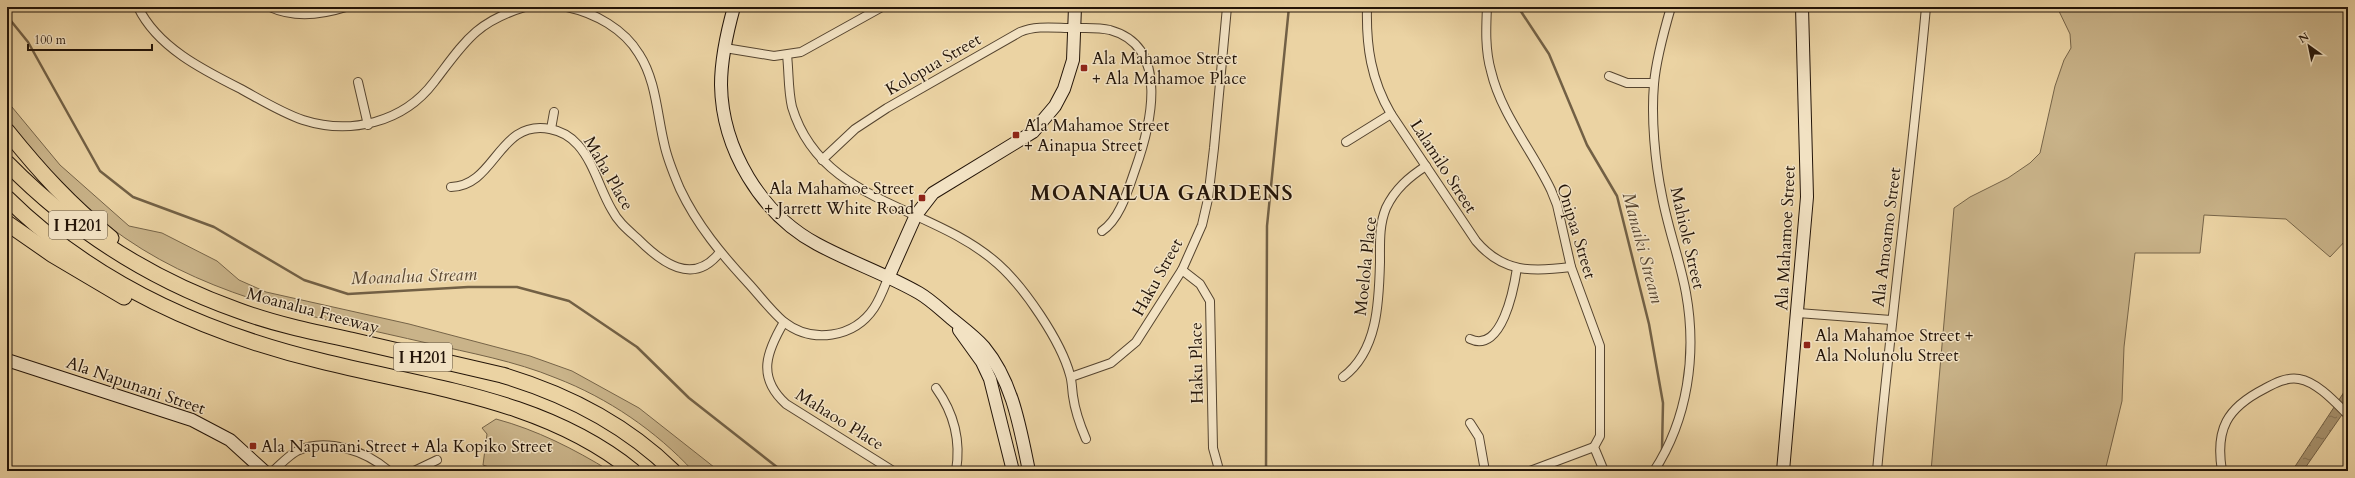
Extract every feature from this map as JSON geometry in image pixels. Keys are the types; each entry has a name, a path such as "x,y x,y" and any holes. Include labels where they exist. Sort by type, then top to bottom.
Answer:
{"highway":[{"path":"7,131 41,173 75,209 157,276"},
{"name":"Moanalua Freeway","path":"7,163 32,188 78,226 129,260 157,276 210,300 266,320 502,375 538,386 601,416 639,442 673,471"},
{"name":"I H201","path":"7,198 61,244 123,285 178,313 255,344 511,406 568,429 606,451 633,471"},
{"path":"7,223 80,272 159,315 255,344"}],"street":[{"path":"138,7 146,20 166,41 181,55 206,72 302,120 330,126 368,125 399,112 417,100 434,83 477,29 505,13 525,7"},
{"path":"270,7 295,14 324,13 346,7"},
{"path":"567,7 591,14 610,24 639,54 654,93 664,145 680,189 720,252 784,322 799,331 817,335 835,334 850,329 864,319 875,307 916,215 938,188 1022,139 1048,116 1068,79 1073,60 1075,7"},
{"path":"725,7 723,25 725,46"},
{"path":"734,7 725,46 721,84 727,125 741,164 756,189 780,216 817,244 920,294 969,332 984,347 1002,375 1017,416 1029,471"},
{"path":"725,46 741,7"},
{"path":"725,46 764,55 786,55 809,49 882,7"},
{"name":"Haku Street","path":"1071,377 1111,363 1128,350 1140,337 1182,270 1202,225 1208,199 1227,7"},
{"name":"Lalamilo Street","path":"1367,7 1367,36 1371,65 1378,88 1391,114 1480,247 1500,262 1517,268 1534,270 1571,267"},
{"name":"Onipaa Street","path":"1487,7 1487,48 1494,82 1502,103 1551,190 1571,267 1600,346 1600,436 1594,447"},
{"name":"Mahiole Street","path":"1654,471 1669,446 1681,412 1688,376 1691,340 1686,292 1661,195 1653,110 1654,83 1671,7"},
{"name":"Ala Mahamoe Street","path":"1783,471 1798,313 1807,166 1802,7"},
{"name":"Ala Amoamo Street","path":"1877,471 1891,320 1914,139 1926,7"},
{"name":"Kolopua Street","path":"822,160 855,129 887,108 1020,32 1037,27 1102,28 1123,35 1140,50 1147,64 1151,78 1150,113 1144,142 1116,215 1102,231"},
{"path":"786,55 792,106 804,136 822,160 850,183 958,236 998,264 1033,303 1061,353 1071,377 1078,419 1086,439"},
{"path":"1609,76 1627,83 1654,83"},
{"path":"358,82 368,125"},
{"path":"550,129 554,112"},
{"path":"1346,142 1391,114"},
{"name":"Maha Place","path":"451,187 463,186 474,180 515,135 529,130 550,129 564,133 579,146 612,211 621,224 656,257 669,265 690,268 709,263 720,252"},
{"name":"Moelola Place","path":"1343,377 1362,357 1375,320 1379,286 1380,235 1387,207 1401,186 1426,166"},
{"path":"1470,339 1479,341 1486,339 1502,323 1509,306 1517,268"},
{"name":"Haku Place","path":"1182,270 1200,284 1210,301 1212,448 1218,466"},
{"path":"1798,313 1891,320"},
{"path":"951,318 982,362 990,379 1013,471"},
{"name":"Mahaoo Place","path":"784,322 771,344 767,359 768,374 776,394 786,404 893,471"},
{"name":"Ala Napunani Street","path":"7,360 192,420 230,440 264,471"},
{"path":"2222,471 2221,442 2225,424 2235,408 2250,396 2280,380 2293,378 2311,383 2347,413"},
{"path":"936,388 946,403 956,431 958,451 956,471"},
{"path":"1470,423 1479,438 1485,471"},
{"path":"273,471 297,451 312,446 326,445 365,455 389,471"},
{"path":"1530,471 1594,447 1604,471"},
{"path":"414,471 437,460"},
{"path":"7,470 11,471"}],"shaded area":[{"path":"2057,7 2348,7 2348,238 2330,257 2286,219 2204,215 2200,253 2135,253 2124,347 2122,401 2105,471 1931,471 1954,208 1970,197 2008,178 2030,163 2040,153 2055,86 2064,60 2071,48 2070,34"},
{"path":"7,101 60,165 129,226 162,233 217,261 239,280 266,292 409,324 530,356 572,371 639,408 719,471 693,471 663,442 630,417 594,395 540,372 492,358 309,316 271,305 196,277 160,259 125,238 97,217 37,157 15,133 7,121"},
{"path":"496,419 541,434 583,455 610,471 500,471 483,465 487,434 482,428"}],"water":[{"path":"2348,386 2348,406 2303,471 2292,471"}],"waterway":[{"path":"1266,471 1267,226 1289,7"},
{"name":"Manaiki Stream","path":"1518,7 1549,54 1587,145 1617,196 1649,324 1663,403 1662,450"},
{"name":"Moanalua Stream","path":"7,16 28,42 100,171 133,197 214,227 304,280 348,294 468,287 517,287 569,301 637,347 689,398 782,471"},
{"name":"Manaiki Stream","path":"1662,463 1662,471"}],"place":[{"name":"Ala Mahamoe Street + Ala Mahamoe Place","path":"1084,68"},
{"name":"Ala Mahamoe Street + Ainapua Street","path":"1016,135"},
{"name":"Ala Mahamoe Street + Jarrett White Road","path":"922,198"},
{"name":"Ala Mahamoe Street + Ala Nolunolu Street","path":"1807,345"},
{"name":"Ala Napunani Street + Ala Kopiko Street","path":"253,446"}],"district":[{"name":"MOANALUA GARDENS","path":"1162,193"}]}
